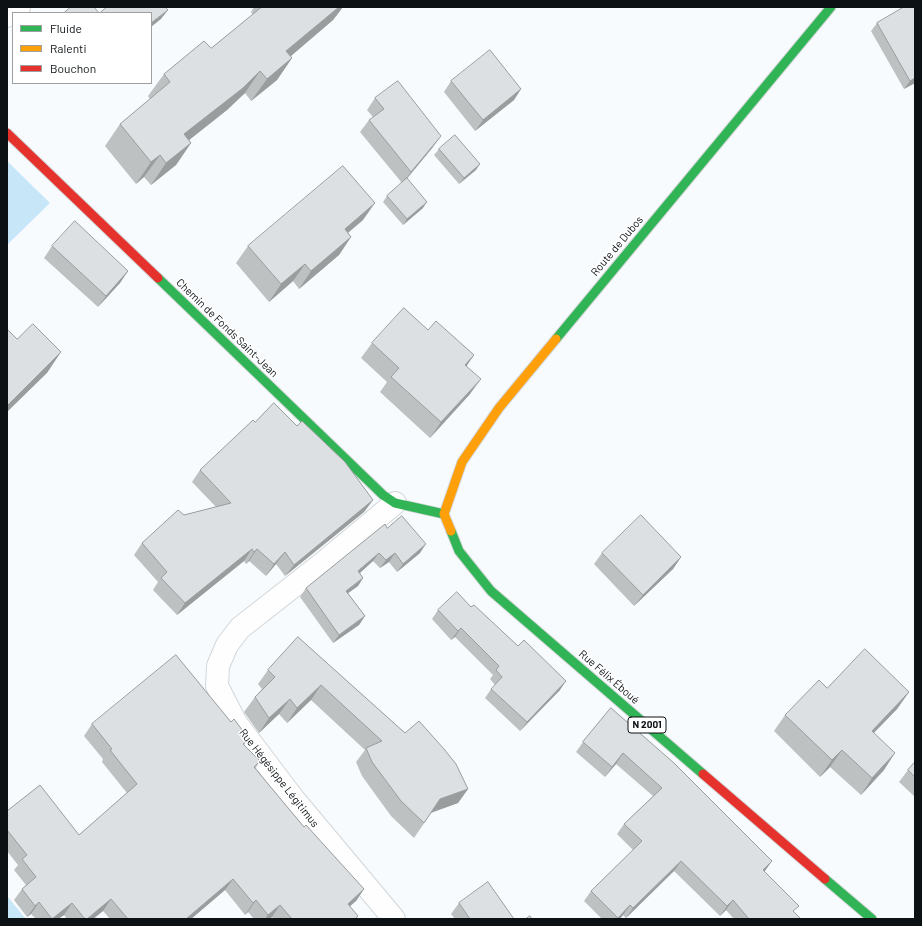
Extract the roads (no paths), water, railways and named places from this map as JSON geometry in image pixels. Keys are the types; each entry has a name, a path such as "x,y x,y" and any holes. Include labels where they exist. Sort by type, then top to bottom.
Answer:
{"main road":[{"name":"Route de Dubos","path":"444,514 462,462 499,408 831,7"},
{"name":"Chemin de Fonds Saint-Jean","path":"7,133 383,495 395,503 444,514"},
{"name":"Rue Félix Éboué","path":"444,514 459,551 491,591 872,919"}],"street":[{"name":"Rue Hégésippe Légitimus","path":"394,919 287,791 236,723 217,686 218,666 227,645 240,628 323,563 395,503"}]}
